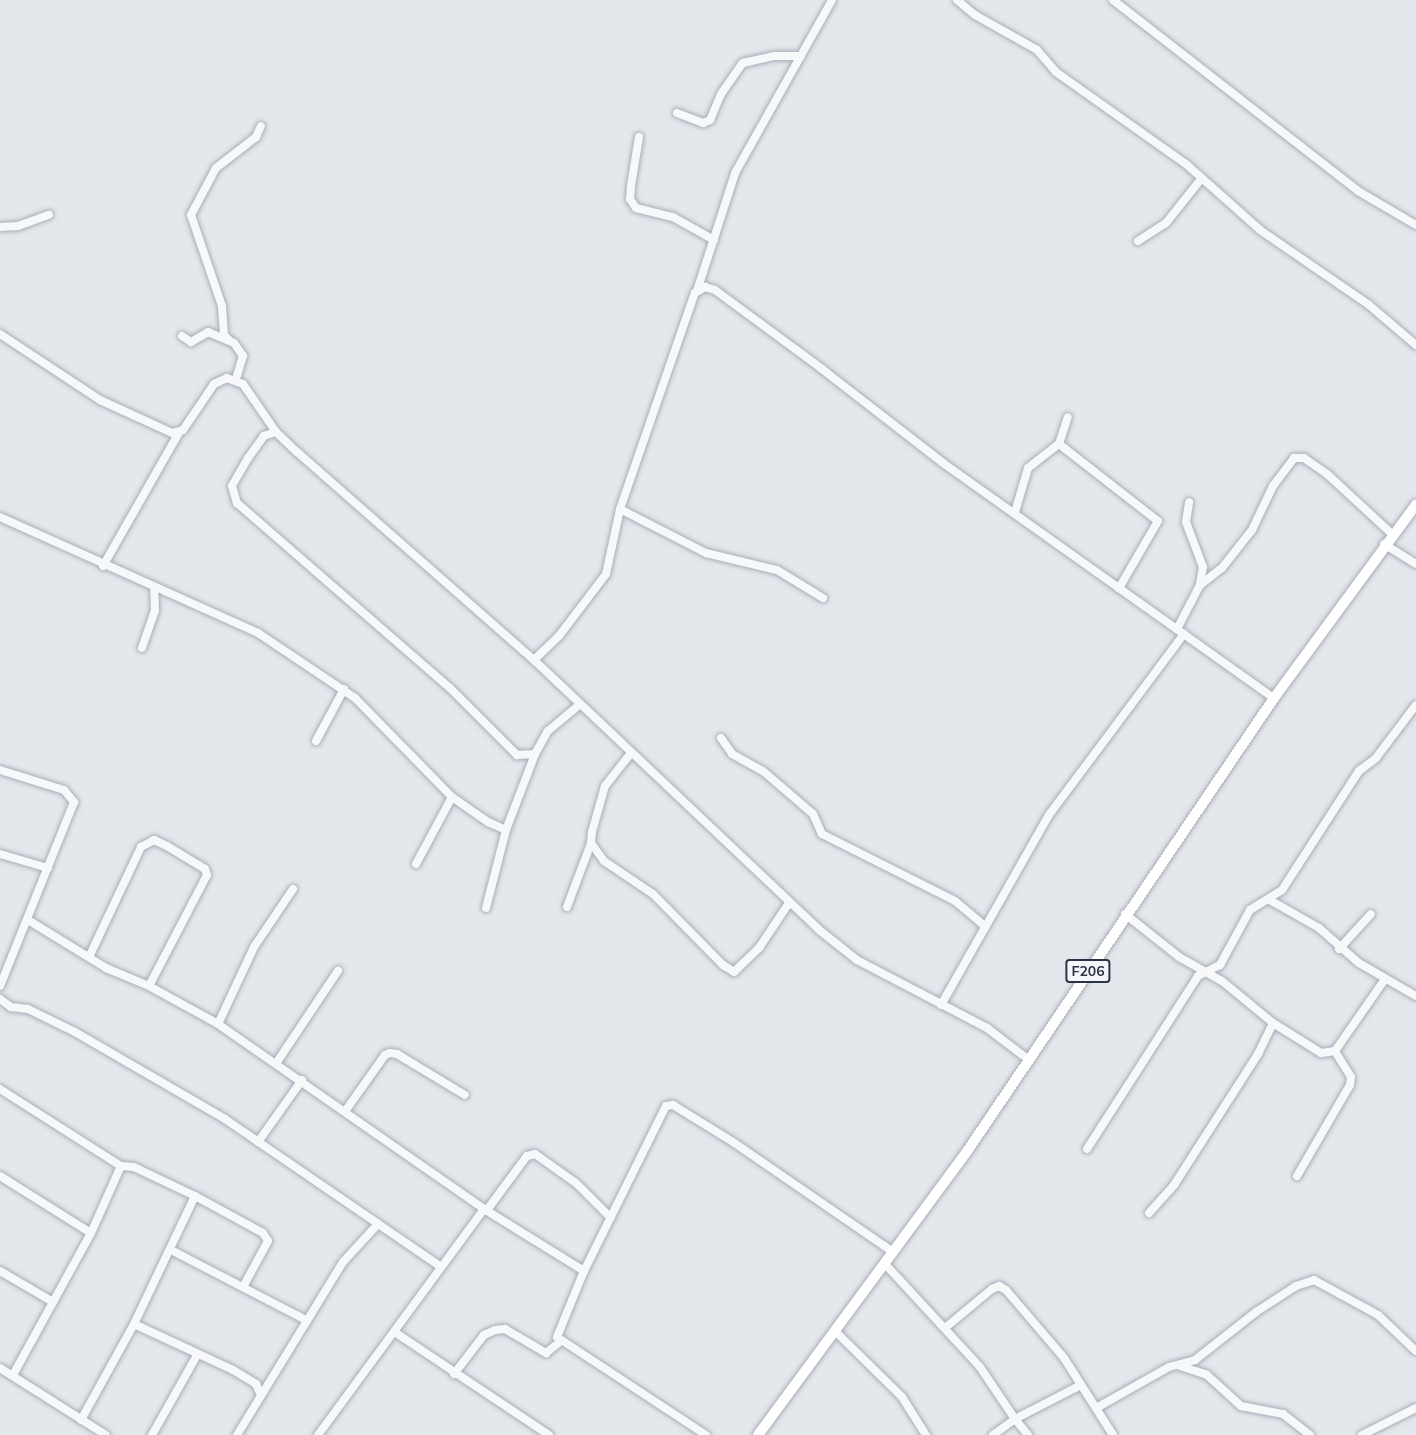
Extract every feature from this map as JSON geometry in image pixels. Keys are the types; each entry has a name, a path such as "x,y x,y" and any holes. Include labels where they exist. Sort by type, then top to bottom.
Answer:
{"main road":[{"name":"F206","path":"758,1435 885,1264 1029,1060 1125,914 1274,698 1384,544 1416,505"}],"street":[{"path":"534,660 559,636 606,574 620,508 697,291 735,173 832,0"},
{"path":"957,0 975,15 1037,50 1056,72 1201,179 1260,230 1369,305 1416,345"},
{"path":"1113,0 1358,191 1416,225"},
{"path":"677,112 703,123 710,120 721,94 743,63 774,56 801,56"},
{"path":"236,379 243,352 224,335 222,306 191,214 216,168 256,137 261,126"},
{"path":"639,137 630,198 636,208 674,217 714,240"},
{"path":"1138,241 1166,223 1201,179"},
{"path":"0,227 49,215"},
{"path":"697,291 705,287 715,290 935,457 1274,698"},
{"path":"182,336 191,342 208,332 230,340"},
{"path":"0,334 100,400 179,433"},
{"path":"103,566 179,433 214,384 227,378 236,379 276,432 534,660 789,903 857,960 905,983 941,1005 987,1028 1029,1060"},
{"path":"1015,512 1028,468 1059,444 1068,417"},
{"path":"276,432 256,444 232,486 237,503 450,687 517,755 535,754"},
{"path":"1059,444 1158,521 1119,588"},
{"path":"1200,585 1222,568 1252,530 1274,486 1294,458 1304,458 1327,474 1392,534"},
{"path":"941,1005 1049,815 1180,632 1200,585 1199,551 1186,522 1189,502"},
{"path":"620,508 705,553 777,570 823,598"},
{"path":"0,517 103,566 235,620 344,689 452,797 488,822 506,830"},
{"path":"1384,544 1416,564"},
{"path":"142,648 155,611 154,588"},
{"path":"316,741 344,689"},
{"path":"486,908 506,830 535,754 548,731 579,705"},
{"path":"1087,1149 1198,976 1220,965 1250,910 1282,890 1359,771 1376,758 1416,705"},
{"path":"721,738 732,754 763,771 813,814 822,834 955,901 986,927"},
{"path":"567,907 591,843 605,786 631,753"},
{"path":"0,770 64,790 71,795 74,802 0,986"},
{"path":"416,864 452,797"},
{"path":"89,957 141,847 154,840 167,846 205,869 207,875 149,986"},
{"path":"591,843 604,861 647,889 734,972 759,948 789,903"},
{"path":"0,854 48,868"},
{"path":"218,1024 254,947 293,889"},
{"path":"1268,899 1319,928 1339,949 1416,996"},
{"path":"1125,914 1179,957 1207,973 1273,1023 1321,1053 1335,1051 1385,979"},
{"path":"1339,949 1371,914"},
{"path":"28,920 89,957 149,986 218,1024 277,1062 485,1209 584,1270"},
{"path":"277,1062 338,971"},
{"path":"0,999 11,1007 28,1010 75,1032 258,1142 440,1266"},
{"path":"1149,1213 1174,1185 1258,1054 1273,1023"},
{"path":"1297,1176 1350,1085 1351,1077 1335,1051"},
{"path":"346,1110 385,1055 390,1053 397,1054 465,1095"},
{"path":"258,1142 302,1080"},
{"path":"0,1089 121,1166 134,1167 195,1196 263,1233 268,1241 243,1287"},
{"path":"706,1435 557,1337 584,1270 666,1106 673,1105 775,1170 893,1252"},
{"path":"318,1435 396,1333 440,1266 520,1164 535,1154 576,1183 611,1218"},
{"path":"13,1375 91,1233 121,1166"},
{"path":"0,1176 91,1233"},
{"path":"81,1420 134,1324 195,1196"},
{"path":"237,1435 343,1262 378,1224"},
{"path":"171,1250 306,1320"},
{"path":"885,1264 980,1367 1028,1435"},
{"path":"0,1271 53,1302"},
{"path":"1098,1407 1169,1367 1195,1360 1256,1312 1296,1286 1314,1280 1378,1316 1416,1351"},
{"path":"945,1328 999,1286 1048,1336 1079,1386 1098,1407 1113,1435"},
{"path":"134,1324 251,1381 261,1395"},
{"path":"454,1374 484,1335 495,1330 505,1329 546,1353 561,1341"},
{"path":"834,1330 902,1397 926,1435"},
{"path":"396,1333 454,1374 549,1435"},
{"path":"153,1435 197,1355"},
{"path":"1169,1367 1196,1369 1241,1406 1283,1414 1310,1435"},
{"path":"0,1368 106,1435"},
{"path":"993,1435 1015,1419 1079,1386"},
{"path":"1362,1435 1416,1408"}]}
